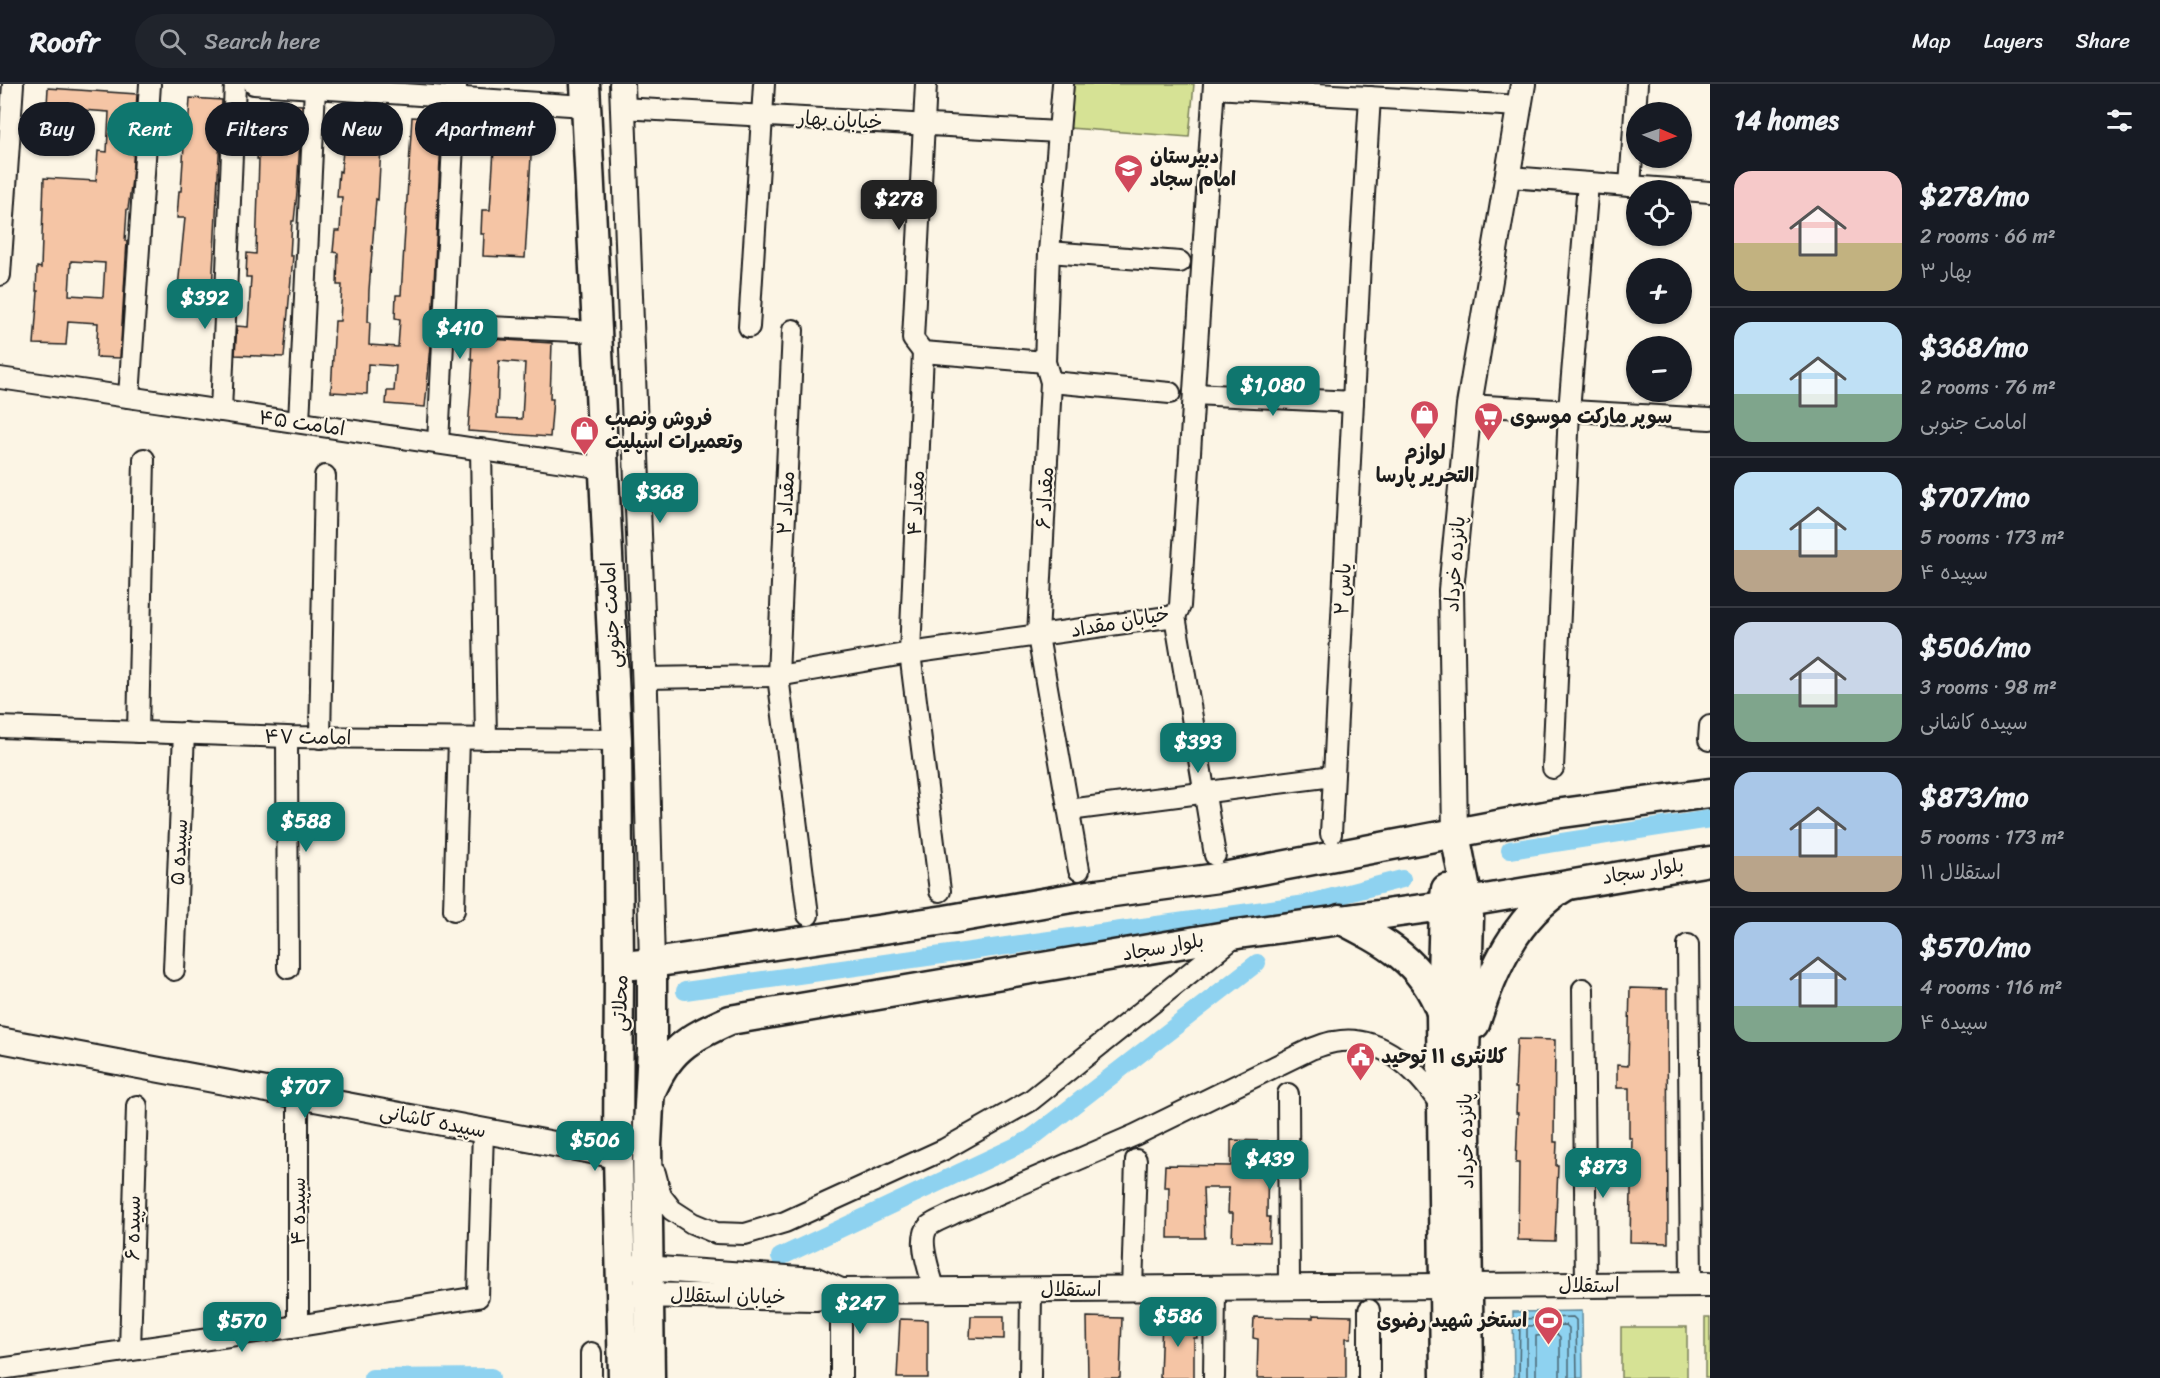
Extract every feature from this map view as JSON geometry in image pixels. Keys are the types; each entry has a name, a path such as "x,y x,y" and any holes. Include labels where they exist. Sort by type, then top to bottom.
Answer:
{"main road":[{"name":"امامت جنوبی","path":"585,95 617,740 619,966"},
{"path":"652,963 934,922 1083,896 1218,878 1555,814 1710,793"},
{"name":"پانزده خرداد","path":"1446,1378 1456,1286 1465,1055 1456,904 1455,834"},
{"name":"بلوار سجاد","path":"650,1094 663,1066 686,1042 730,1020 1238,934 1456,904 1710,861"},
{"path":"1465,1055 1487,987 1509,944 1540,905 1571,883"},
{"name":"پانزده خرداد","path":"1456,904 1441,1012 1443,1108 1456,1286 1469,1378"},
{"path":"1340,919 1376,938 1413,965 1427,983 1441,1012"},
{"name":"محلاتی","path":"623,1378 618,1156 619,966 652,963 647,1144 650,1378"}],"street":[{"path":"0,275 13,84"},
{"path":"129,397 150,84"},
{"path":"221,411 235,84"},
{"path":"254,84 315,88 622,96 644,678 652,963"},
{"path":"749,327 765,84"},
{"name":"مقداد ۴","path":"926,84 923,125 910,653 940,891"},
{"name":"مقداد ۶","path":"1064,84 1049,252 1045,362 1051,382 1038,636 1079,870"},
{"path":"1630,180 1637,84"},
{"path":"1214,86 1294,88 1371,97 1429,92 1521,95"},
{"name":"خیابان مقداد","path":"644,678 778,676 910,653 1175,616 1180,606 1214,86"},
{"path":"299,422 315,88"},
{"path":"438,443 455,91"},
{"name":"پانزده خرداد","path":"1455,834 1451,590 1469,405 1521,95"},
{"name":"خیابان بهار","path":"622,96 762,116 1058,132"},
{"name":"یاس ۲","path":"1331,834 1361,243 1371,97"},
{"path":"1509,177 1626,186"},
{"path":"1553,768 1569,411 1588,183"},
{"path":"1692,191 1710,192"},
{"path":"1049,252 1180,261"},
{"path":"595,285 629,283"},
{"path":"443,325 598,332"},
{"name":"مقداد ۲","path":"793,330 778,676 808,915"},
{"path":"918,346 1045,362"},
{"name":"امامت ۴۵","path":"0,378 604,468"},
{"path":"1051,382 1170,393"},
{"path":"1194,394 1353,402"},
{"path":"1469,405 1710,419"},
{"path":"481,450 486,739"},
{"path":"138,732 144,459"},
{"path":"320,738 325,476"},
{"path":"1175,616 1215,855"},
{"path":"614,680 644,678"},
{"name":"امامت ۴۷","path":"0,726 320,738 617,740"},
{"path":"1710,726 1710,740"},
{"name":"سپیده ۵","path":"174,970 184,733"},
{"path":"287,737 288,968"},
{"path":"454,910 459,739"},
{"path":"1069,810 1333,776"},
{"path":"647,1144 661,1196 672,1210 692,1223 716,1233 745,1234 785,1222 945,1149 1030,1101 1238,934"},
{"path":"1688,945 1689,1099 1700,1284"},
{"path":"1583,989 1586,1285"},
{"name":"سپیده کاشانی","path":"0,1040 618,1156"},
{"path":"935,1290 924,1252 924,1236 929,1226 954,1213 1136,1135 1311,1049 1334,1042 1353,1041 1387,1051 1406,1063 1419,1076 1443,1108"},
{"path":"1288,1095 1289,1288"},
{"name":"سپیده ۴","path":"298,1096 298,1326"},
{"name":"سپیده ۶","path":"130,1350 136,1106"},
{"path":"0,1369 298,1326 478,1297 483,1131"},
{"path":"1132,1289 1136,1160"},
{"path":"621,1266 816,1280 841,1291 841,1378"},
{"name":"استقلال","path":"841,1291 1700,1284"},
{"path":"1214,1378 1215,1288"},
{"path":"1030,1378 1031,1290"},
{"name":"خیابان استقلال","path":"622,1295 816,1298 841,1291"},
{"path":"1369,1310 1369,1378"},
{"path":"591,1353 591,1378"}],"green space":[{"path":"1072,84 1194,84 1189,137 1069,128"},
{"path":"1705,1318 1710,1318 1710,1378 1705,1378"},
{"path":"1621,1327 1687,1327 1687,1378 1621,1378"}],"water":[{"name":"استخر شهید رضوی","path":"1582,1311 1583,1378 1514,1378 1513,1312"}],"building":[{"path":"48,88 137,94 137,102 107,102 107,112 95,111 95,102 47,102"},
{"path":"190,98 222,100 222,102 205,102 205,156 219,156 211,309 176,307 185,218 177,218 179,191 181,191 183,156 193,156 193,102 190,102"},
{"path":"412,117 415,117 415,156 440,156 431,346 425,407 386,404 387,391 394,391 396,366 368,364 367,394 331,392 335,321 340,321 342,285 337,285 338,253 333,252 335,231 340,231 342,197 337,197 339,171 341,172 342,156 380,156 369,290 369,345 398,347 400,319 395,318 396,295 401,295"},
{"path":"98,151 107,152 107,156 133,156 127,209 120,358 96,357 98,323 68,321 66,345 34,344 38,291 36,291 37,267 41,268 44,178 96,181","holes":["71,261 105,263 103,297 69,295"]},
{"path":"257,156 299,156 294,221 292,221 290,256 293,256 284,357 235,355 237,326 248,327 251,277 246,277 247,253 256,254 259,159"},
{"path":"494,156 531,156 525,258 483,256 482,210 490,210"},
{"path":"472,338 552,343 550,399 553,399 550,437 468,431 473,359 471,359","holes":["499,361 525,363 522,419 497,418"]},
{"path":"1630,988 1667,989 1668,1243 1630,1242 1632,1138 1629,1138 1629,1088 1617,1088 1617,1065 1628,1066"},
{"path":"1517,1039 1555,1040 1554,1142 1557,1142 1556,1166 1558,1166 1555,1241 1518,1240 1519,1163 1516,1163 1518,1113 1516,1113 1517,1088 1515,1088"},
{"path":"1231,1140 1268,1141 1269,1242 1232,1241 1233,1213 1228,1213 1229,1188 1203,1188 1205,1238 1168,1238 1169,1187 1164,1187 1165,1165 1231,1166"},
{"path":"1313,1315 1352,1316 1351,1338 1346,1338 1346,1378 1257,1378 1258,1339 1253,1338 1254,1317 1313,1318"},
{"path":"971,1316 1004,1316 1004,1339 970,1338"},
{"path":"1087,1317 1122,1318 1120,1378 1088,1378"},
{"path":"1162,1318 1197,1318 1197,1338 1194,1338 1194,1378 1160,1378"},
{"path":"900,1319 928,1320 928,1378 897,1378"}],"waterway":[{"path":"1510,850 1710,819"},
{"path":"685,991 1306,904 1402,879"},
{"path":"780,1257 1029,1140 1257,963"},
{"path":"372,1378 491,1377"}],"place":[{"name":"دبیرستان امام سجاد","path":"1129,194"},
{"name":"لوازم التحریر پارسا","path":"1425,440"},
{"name":"سوپر مارکت موسوی","path":"1489,442"},
{"name":"فروش ونصب وتعمیرات اسپلیت","path":"584,456"},
{"name":"کلانتری ۱۱ توحید","path":"1360,1082"},
{"name":"استخر شهید رضوی","path":"1548,1346"}]}
